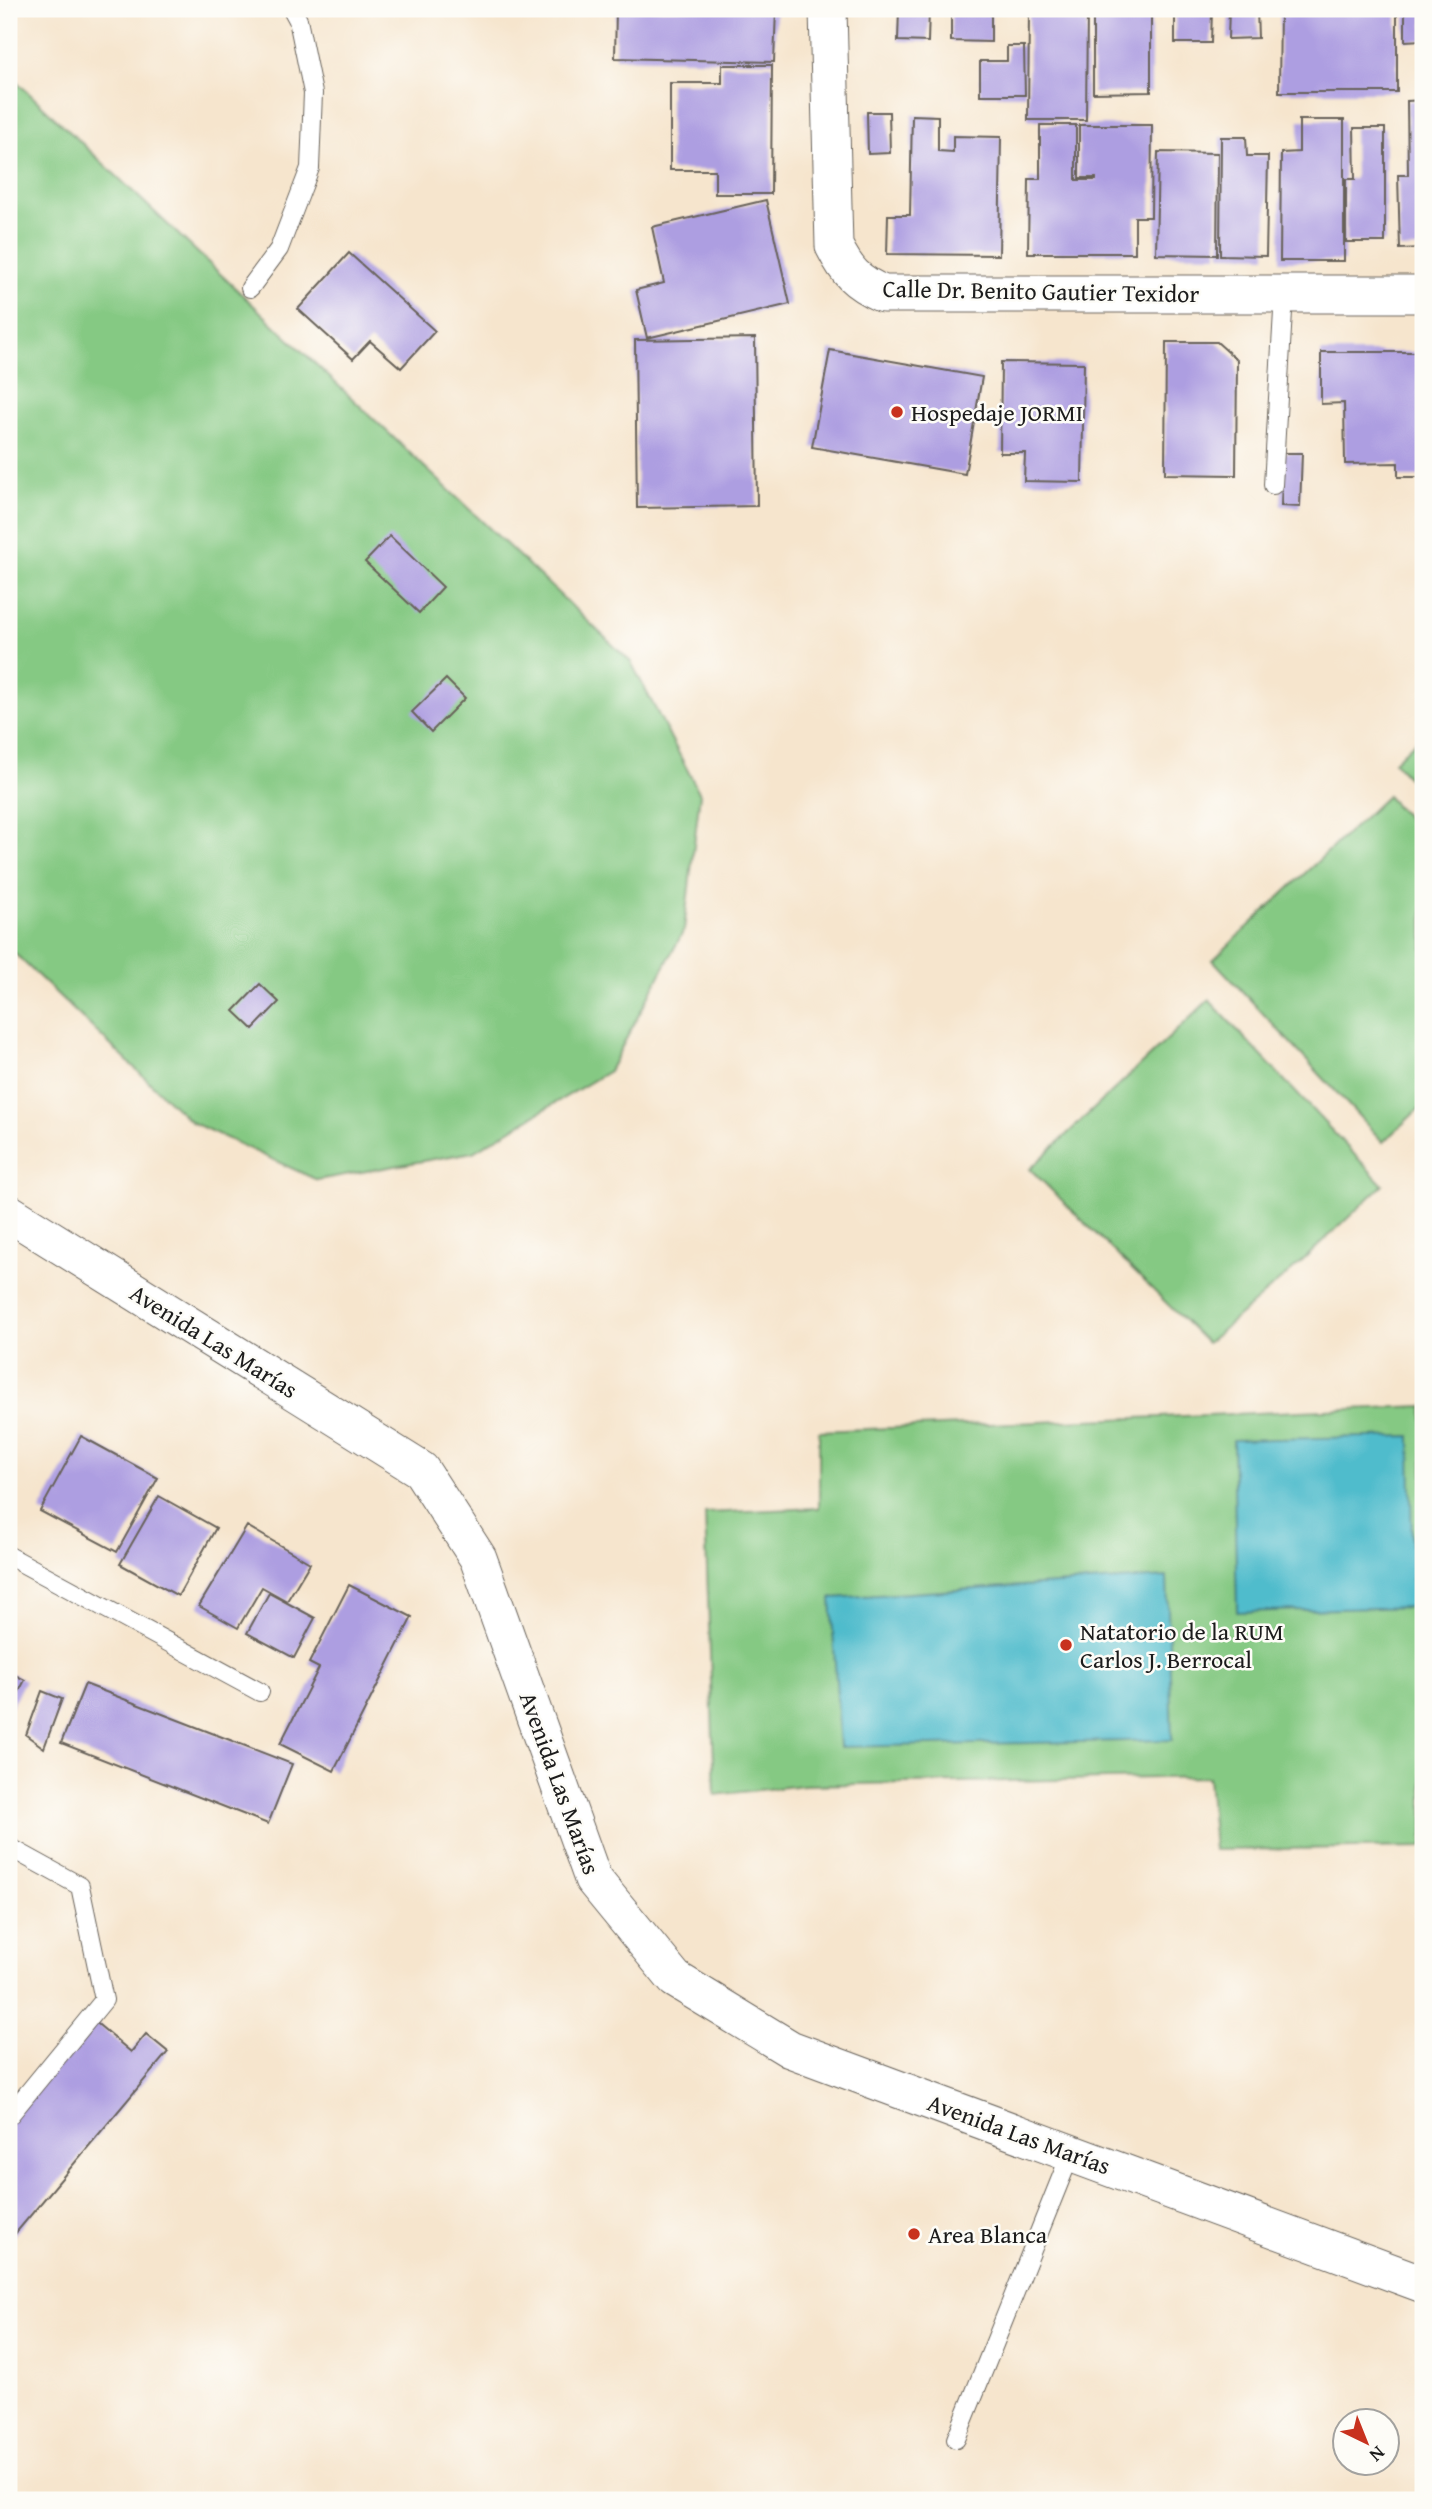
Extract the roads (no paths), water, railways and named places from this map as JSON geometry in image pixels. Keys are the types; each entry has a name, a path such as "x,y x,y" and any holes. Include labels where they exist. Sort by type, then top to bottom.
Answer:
{"street":[{"name":"Calle Dr. Benito Gautier Texidor","path":"828,9 835,246 845,269 864,286 883,294 1423,294"},
{"name":"Avenida Las Marías","path":"9,1213 421,1470 478,1558 593,1879 675,1979 790,2049 1423,2284"}],"lane":[{"path":"250,288 279,249 310,168 313,93 298,20 292,9"},
{"path":"1273,485 1284,294"},
{"path":"9,1556 260,1692"},
{"path":"9,1847 80,1886 104,2000 9,2116"},
{"path":"956,2439 1071,2153"}],"water":[{"path":"1410,1436 1413,1607 1237,1612 1233,1440"},
{"path":"1167,1577 1172,1740 840,1747 831,1598"}],"place":[{"name":"Hospedaje JORMI","path":"897,412"},
{"name":"Natatorio de la RUM Carlos J. Berrocal","path":"1066,1645"},
{"name":"Area Blanca","path":"914,2234"}]}
